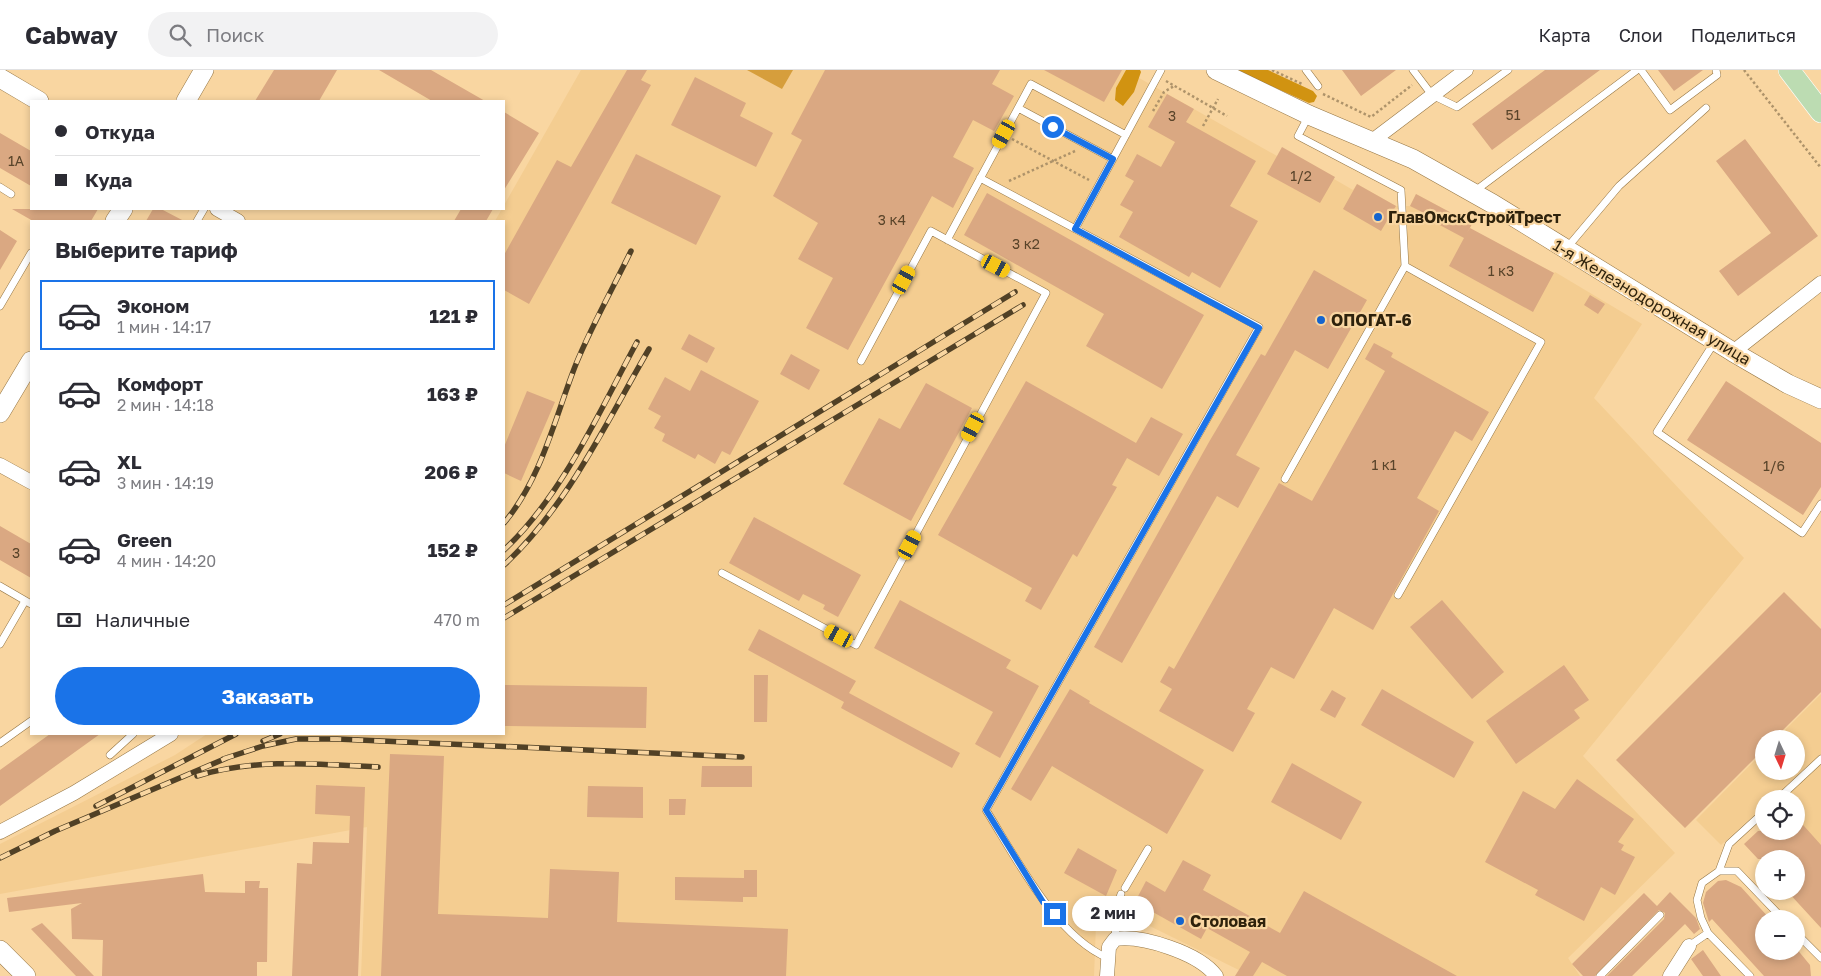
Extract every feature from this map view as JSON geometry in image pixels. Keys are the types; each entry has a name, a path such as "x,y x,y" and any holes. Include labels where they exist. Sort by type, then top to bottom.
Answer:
{"main road":[{"path":"1789,70 1821,112"}],"street":[{"path":"187,100 204,70"},
{"name":"1-я Железнодорожная улица","path":"1216,70 1309,115 1414,159 1566,249 1733,352 1788,384 1821,399"},
{"path":"1372,140 1466,70"},
{"path":"0,78 37,100"},
{"path":"219,210 236,220"},
{"path":"1733,352 1821,283"},
{"path":"0,413 30,362"},
{"path":"0,465 30,481"},
{"path":"0,832 74,794 169,735"},
{"path":"1107,976 1108,947 1115,939 1140,939 1188,955 1205,970 1216,976"},
{"path":"1670,976 1689,946"},
{"path":"0,950 26,976"}],"lane":[{"path":"1306,70 1318,88"},
{"path":"1413,70 1432,95 1457,107 1508,70"},
{"path":"1473,193 1639,70 1670,110 1717,75 1716,70"},
{"path":"1075,229 1160,73"},
{"path":"947,240 1031,84 1126,135"},
{"path":"1018,108 1113,159"},
{"path":"1566,249 1619,186 1706,108"},
{"path":"1285,479 1406,266 1401,190 1298,136 1309,115"},
{"path":"980,178 1259,328 986,810 1043,902 1091,951 1108,958"},
{"path":"0,187 11,194"},
{"path":"722,573 856,645 1046,293 931,231 861,361"},
{"path":"0,306 30,255"},
{"path":"1398,595 1541,342 1406,266"},
{"path":"1716,341 1657,432 1802,533 1821,504"},
{"path":"0,586 28,602 0,644"},
{"path":"0,743 30,722"},
{"path":"110,756 132,735"},
{"path":"1788,790 1821,759"},
{"path":"1720,871 1729,844 1755,820"},
{"path":"1115,939 1117,906 1123,891 1148,849"},
{"path":"1750,976 1708,933 1701,918 1698,900 1702,883 1720,871 1737,871 1774,910"},
{"path":"1600,976 1660,915"},
{"path":"1689,946 1708,933"},
{"path":"1805,942 1821,958"}],"path":[{"path":"1272,70 1308,87"},
{"path":"1744,70 1821,168"},
{"path":"1160,73 1174,86 1227,116"},
{"path":"1318,88 1371,117 1420,79"},
{"path":"1150,117 1164,92 1174,86"},
{"path":"1202,126 1218,100"},
{"path":"1004,134 1099,185"},
{"path":"997,186 1088,146"}],"shaded area":[{"path":"581,70 1125,70 1277,156 1334,179 1353,190 1357,184 1396,206 1410,206 1416,194 1472,224 1470,229 1555,272 1642,324 1594,398 1744,558 1583,756 1675,853 1568,958 1580,976 1251,976 1097,900 1094,976 361,976 367,827 0,894 0,844 175,755 205,735 505,735 505,220 496,220 501,210 505,210 505,203"},
{"path":"747,70 793,70 782,89"},
{"path":"1126,70 1140,70 1141,72 1134,92 1123,106 1115,100 1116,88"},
{"path":"1235,70 1268,70 1313,91 1317,96 1314,102 1309,103"},
{"path":"1821,694 1821,855 1805,838 1805,790 1755,790 1755,814 1721,845 1696,820 1755,760 1755,780 1805,780 1805,730 1785,730"}],"building":[{"path":"274,70 337,70 320,100 256,100"},
{"path":"379,70 431,70 483,100 430,100"},
{"path":"627,70 647,70 641,80 651,85 529,304 505,291 505,253 557,160 571,167"},
{"path":"825,70 1000,70 992,84 1014,96 994,131 973,120 953,157 974,168 953,208 932,196 848,350 806,328 833,278 798,259 818,223 773,196 802,140 791,134"},
{"path":"1044,70 1122,70 1104,102"},
{"path":"1342,70 1396,70 1361,96"},
{"path":"1545,70 1600,70 1492,150 1472,124"},
{"path":"1658,70 1703,70 1674,91"},
{"path":"695,77 746,103 740,116 773,133 756,167 671,125"},
{"path":"1167,94 1194,109 1186,122 1256,161 1230,206 1258,221 1220,288 1192,272 1189,277 1119,237 1133,212 1120,205 1134,181 1125,176 1137,154 1161,167 1175,142 1148,127"},
{"path":"505,113 539,133 505,188"},
{"path":"0,133 30,150 30,185 0,168"},
{"path":"1745,139 1818,236 1738,296 1719,271 1771,233 1716,161"},
{"path":"1282,147 1335,177 1320,203 1267,174"},
{"path":"636,154 721,196 696,245 611,203"},
{"path":"1357,184 1396,206 1381,231 1343,209"},
{"path":"987,193 1204,315 1162,389 1086,346 1104,314 964,235"},
{"path":"1416,194 1472,224 1467,233 1470,228 1554,273 1533,312 1449,266 1464,238 1421,215 1422,212 1410,206"},
{"path":"12,209 97,210 92,220 31,220"},
{"path":"152,210 163,210 182,220 147,220"},
{"path":"460,210 492,210 487,220 455,220"},
{"path":"0,230 17,241 0,270"},
{"path":"1314,270 1367,300 1328,369 1295,350 1236,455 1260,468 1238,508 1217,496 1122,663 1094,647 1209,442 1261,354 1265,356"},
{"path":"1590,295 1605,304 1598,314 1584,305"},
{"path":"689,334 715,348 707,363 681,349"},
{"path":"1374,343 1393,353 1391,357 1489,412 1472,441 1455,431 1417,498 1439,511 1373,630 1334,608 1294,679 1271,667 1247,709 1255,713 1233,752 1159,711 1172,689 1160,682 1169,666 1174,669 1279,483 1312,501 1385,371 1365,359"},
{"path":"791,354 820,370 809,390 780,374"},
{"path":"701,370 759,401 730,455 722,451 715,464 698,454 695,459 662,441 665,434 654,428 661,416 648,409 665,377 690,391"},
{"path":"1026,381 1136,443 1151,417 1183,434 1159,476 1127,458 1112,485 1117,487 1077,557 1073,554 1041,610 1025,601 1032,588 938,535"},
{"path":"1726,381 1821,443 1821,487 1803,515 1687,440"},
{"path":"926,383 972,408 911,521 843,484 879,418 900,429"},
{"path":"527,391 555,402 521,481 505,473 505,445"},
{"path":"754,517 861,575 838,617 823,609 825,605 803,594 799,601 729,563"},
{"path":"0,526 30,543 30,577 0,560"},
{"path":"1784,592 1821,629 1821,692 1783,730 1755,730 1755,758 1685,828 1616,760"},
{"path":"900,600 1011,660 1006,668 1039,686 1000,758 975,744 993,712 874,648"},
{"path":"1442,600 1504,672 1472,699 1410,627"},
{"path":"759,629 856,681 849,693 960,753 952,768 841,708 844,702 748,650"},
{"path":"1564,665 1589,700 1574,710 1580,718 1516,764 1486,721"},
{"path":"754,675 768,675 767,722 754,722"},
{"path":"505,685 647,687 646,728 505,726"},
{"path":"1070,689 1090,701 1089,703 1204,770 1167,834 1052,766 1031,801 1011,789"},
{"path":"1382,689 1474,742 1454,778 1361,725"},
{"path":"1332,690 1346,698 1335,718 1320,710"},
{"path":"49,735 99,735 0,806 0,770"},
{"path":"390,754 444,756 438,914 548,918 550,869 619,872 617,922 788,929 786,976 381,976"},
{"path":"1292,763 1362,802 1341,840 1271,802"},
{"path":"702,766 752,766 752,787 701,787"},
{"path":"1577,779 1634,819 1618,842 1624,845 1621,850 1635,857 1615,895 1601,887 1584,921 1535,895 1538,890 1485,862 1523,791 1555,809"},
{"path":"316,785 365,787 358,976 292,976 297,863 312,864 313,842 349,843 350,816 315,814"},
{"path":"588,786 643,787 643,818 587,817"},
{"path":"669,799 686,799 685,815 669,815"},
{"path":"1805,827 1821,845 1821,928 1795,900 1805,900 1805,850 1755,850 1755,856 1744,844 1755,834 1755,840 1805,840"},
{"path":"1078,848 1117,870 1106,896 1064,873"},
{"path":"1183,860 1211,875 1203,890 1280,933 1304,891 1457,976 1287,976 1262,962 1253,976 1235,976 1250,952 1207,928 1201,939 1135,902 1146,881 1165,892"},
{"path":"744,870 757,870 757,897 743,897 743,902 675,900 675,877 744,878"},
{"path":"203,874 205,892 245,893 245,881 260,881 259,888 268,888 267,962 257,962 257,976 102,976 103,940 72,939 71,909 82,903 9,912 7,898"},
{"path":"1726,880 1741,887 1762,910 1755,910 1755,960 1805,959 1810,965 1811,976 1764,976 1712,919 1709,922 1703,903 1706,892 1718,881"},
{"path":"1670,892 1696,918 1700,929 1694,934 1685,924 1632,976 1607,976 1664,919 1665,913 1659,910 1595,976 1583,976 1572,964 1644,893 1657,906"},
{"path":"42,923 94,976 76,976 31,929"},
{"path":"1703,950 1721,976 1703,976 1691,959"}],"railway":[{"path":"505,522 528,487 538,467 582,349 631,251"},
{"path":"505,604 1015,292"},
{"path":"505,617 1023,305"},
{"path":"505,549 544,505 562,479 594,424 637,342"},
{"path":"505,564 527,542 566,491 601,435 649,349"},
{"path":"96,806 234,735"},
{"path":"263,741 278,735"},
{"path":"223,759 263,746 296,739 337,739 742,757"},
{"path":"0,858 55,831 229,757"},
{"path":"197,776 219,770 264,764 378,767"}],"place":[{"name":"ГлавОмскСтройТрест","path":"1378,217"},
{"name":"ОПОГАТ-6","path":"1321,320"},
{"name":"Столовая","path":"1180,921"}],"route":[{"path":"1053,127 1113,159 1075,229 1259,328 986,810 1043,902 1055,914"}]}
